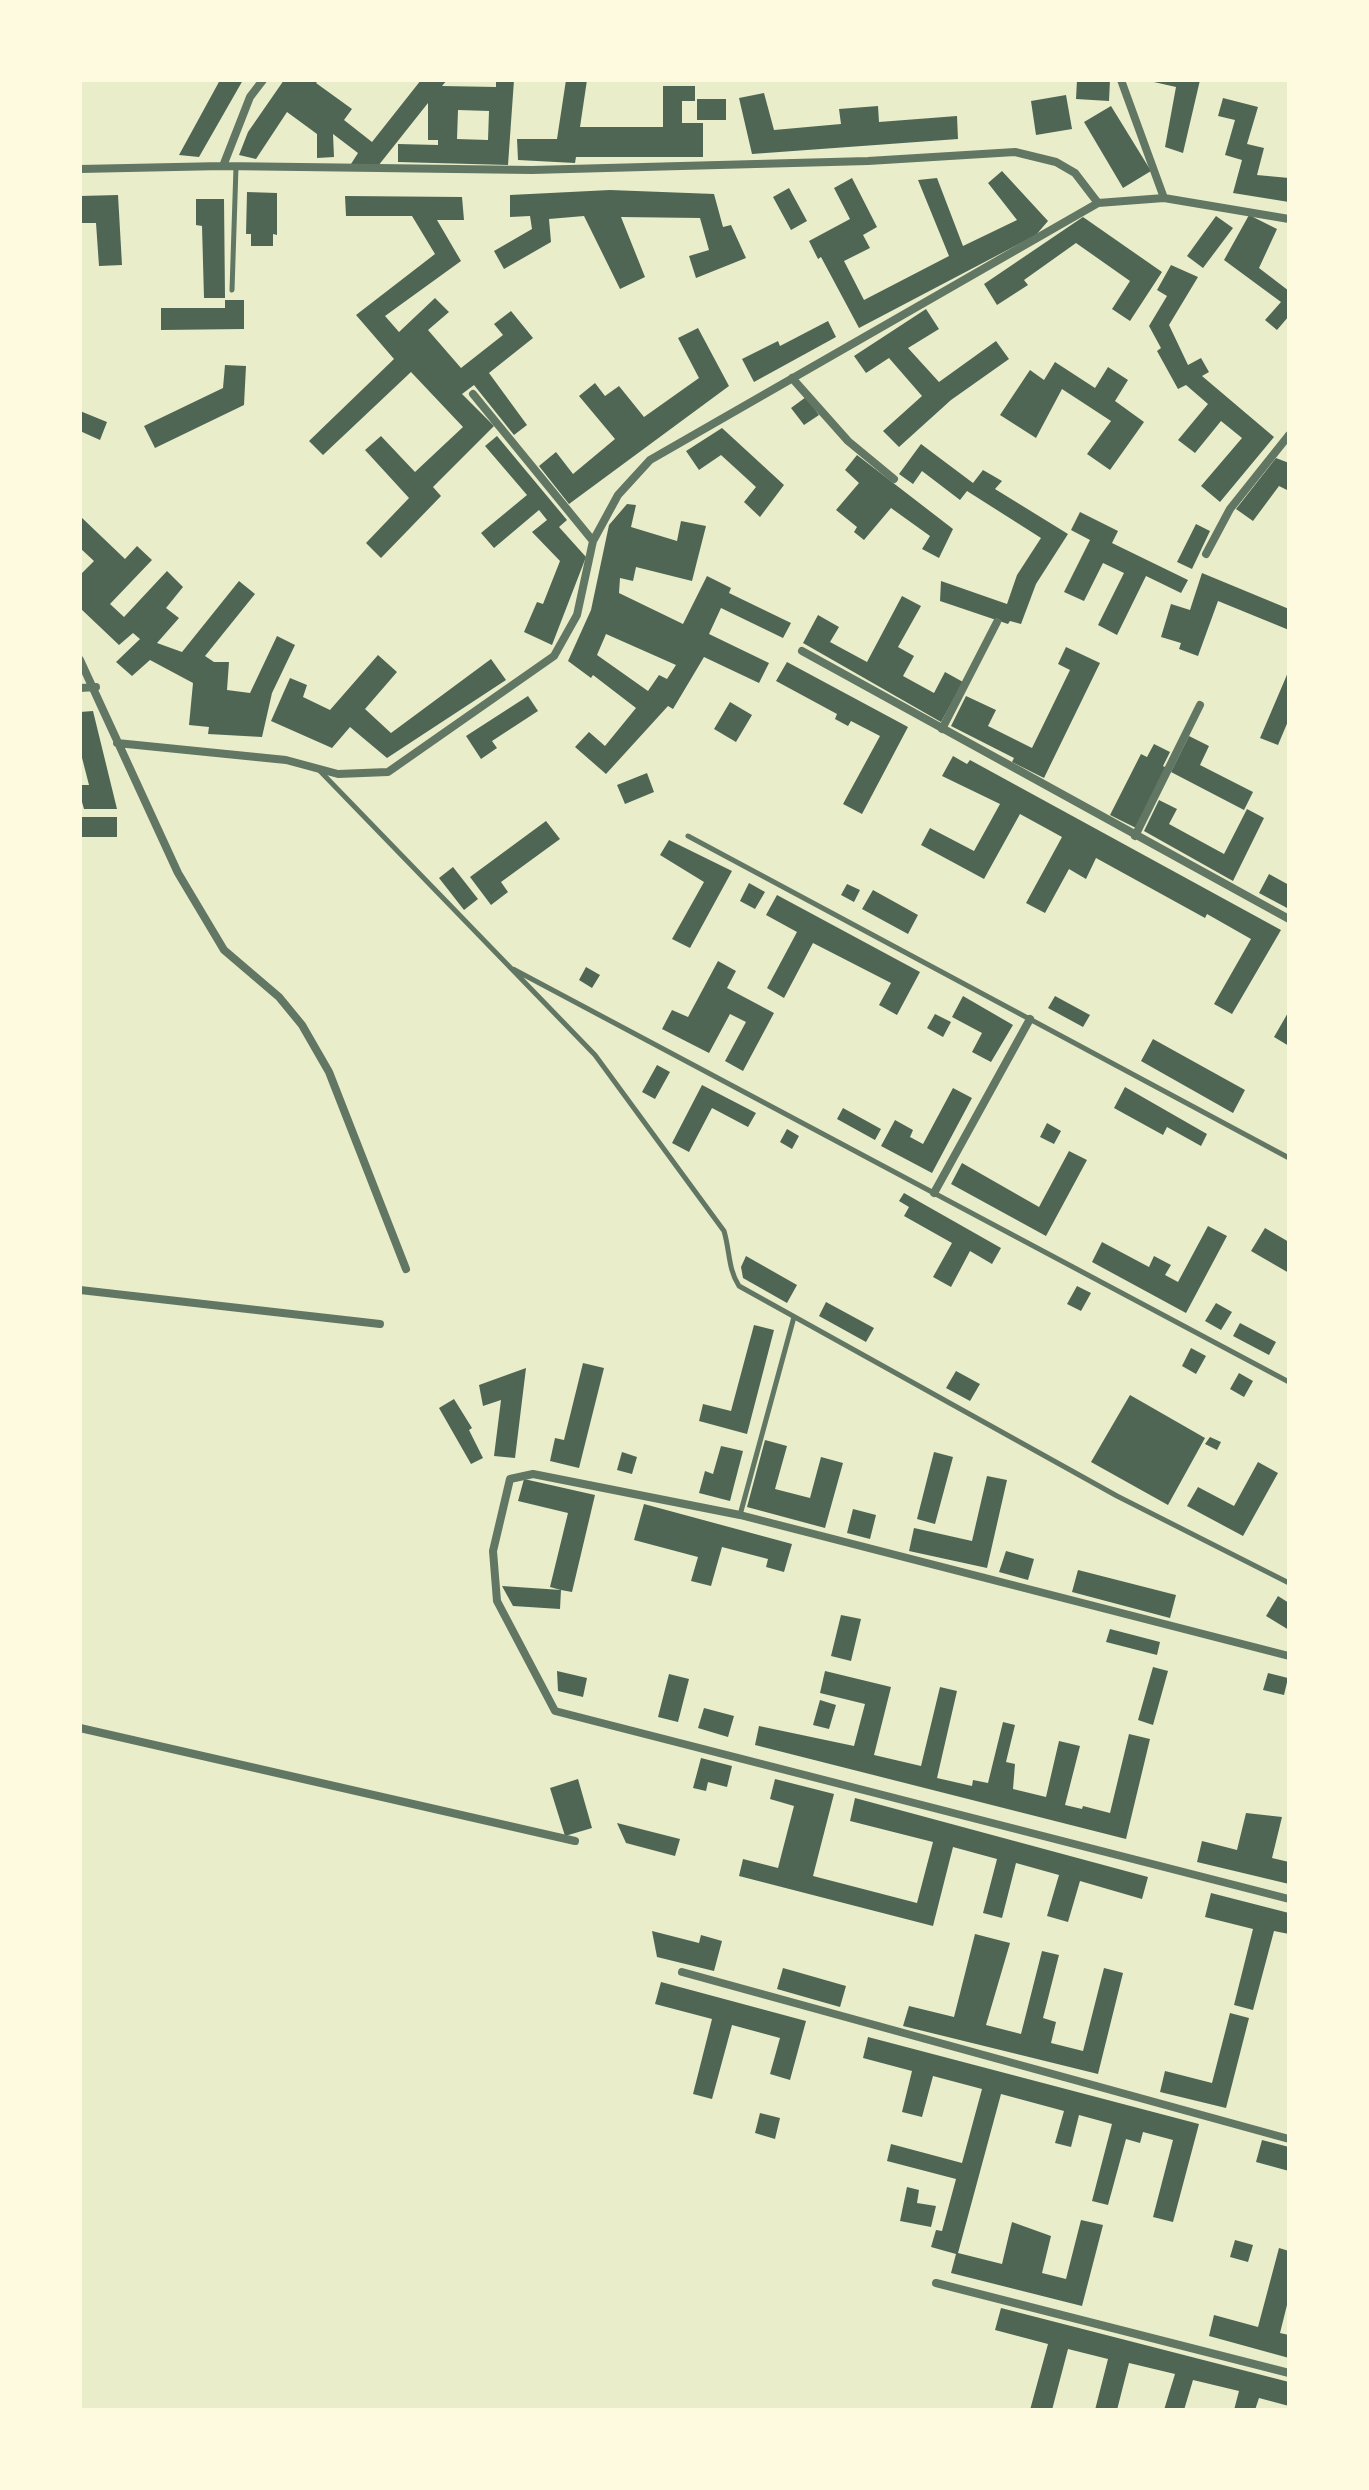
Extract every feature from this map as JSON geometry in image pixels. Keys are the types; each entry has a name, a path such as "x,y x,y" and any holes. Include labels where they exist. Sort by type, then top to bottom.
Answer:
{"street":[{"path":"223,166 250,97 263,80"},
{"path":"1121,80 1164,198"},
{"path":"80,169 223,166 532,170 868,161 1015,152 1056,162 1075,173 1098,203"},
{"path":"117,743 286,760 338,774 388,772 554,656 577,615 593,541 618,495 650,460 1098,203 1164,198 1289,219"},
{"path":"792,378 848,441 894,479"},
{"path":"473,394 593,541"},
{"path":"1206,554 1230,509 1289,435"},
{"path":"942,729 997,622"},
{"path":"802,651 1289,919"},
{"path":"80,660 96,687 117,743 178,873 224,950 294,1016 329,1072 406,1269"},
{"path":"80,688 96,687"},
{"path":"1135,836 1200,705"},
{"path":"934,1193 1030,1019"},
{"path":"80,1290 380,1324"},
{"path":"1289,1656 740,1515 533,1474 510,1479 493,1551 497,1601 555,1711 1289,1899"},
{"path":"80,1728 575,1841"},
{"path":"682,1972 1289,2139"},
{"path":"936,2283 1289,2373"}],"lane":[{"path":"232,290 236,167"},
{"path":"318,769 595,1055 724,1231 731,1253 730,1272 739,1286 1117,1496 1289,1583"},
{"path":"688,836 1289,1158"},
{"path":"508,967 1289,1382"},
{"path":"740,1515 794,1317"}],"building":[{"path":"220,80 243,80 199,157 179,155"},
{"path":"284,80 319,80 316,83 352,109 344,120 372,142 421,80 447,80 442,86 496,87 496,80 514,80 508,165 398,162 398,144 438,145 438,140 428,140 428,103 378,166 351,164 358,153 333,134 334,157 317,158 317,134 287,112 256,159 239,155 248,132","holes":["458,110 489,111 488,140 457,139"]},
{"path":"566,80 587,80 580,127 663,127 663,86 695,86 695,101 682,101 682,123 703,123 703,157 576,157 575,163 518,160 517,139 557,139"},
{"path":"1077,80 1110,80 1109,101 1076,99"},
{"path":"1145,80 1200,80 1183,153 1165,147 1176,87"},
{"path":"764,93 774,130 841,124 839,109 878,106 879,122 957,116 958,139 752,154 739,98"},
{"path":"1066,95 1072,129 1036,135 1031,101"},
{"path":"1223,98 1258,107 1247,144 1264,148 1257,175 1289,178 1289,202 1233,193 1242,160 1225,155 1235,120 1218,116"},
{"path":"697,99 726,99 726,120 697,120"},
{"path":"1111,106 1151,171 1123,188 1084,122"},
{"path":"1002,171 1048,221 1036,235 859,328 821,257 818,259 809,241 850,219 834,188 852,178 877,227 863,235 870,248 844,261 864,300 949,256 918,180 937,178 963,246 1017,220 988,183"},
{"path":"789,188 807,221 791,230 773,197"},
{"path":"610,190 714,194 723,227 731,225 746,258 696,278 689,256 709,250 700,218 621,217 645,277 620,289 584,216 549,219 551,242 504,269 494,251 532,229 530,216 510,217 510,195"},
{"path":"247,192 277,193 277,235 273,234 273,246 251,246 251,234 246,234"},
{"path":"118,195 122,265 99,266 96,223 80,223 80,196"},
{"path":"345,196 462,197 464,220 437,220 461,261 385,316 399,332 435,298 449,312 428,330 461,368 503,335 494,324 511,311 533,338 489,373 527,425 514,435 474,385 462,394 494,426 433,487 441,496 381,558 366,543 409,498 365,450 381,436 415,472 463,427 411,372 323,455 309,441 394,359 356,315 435,254 412,216 346,216"},
{"path":"196,199 224,199 225,298 204,298 202,226 196,225"},
{"path":"1249,215 1277,229 1259,268 1289,291 1289,316 1277,330 1265,320 1281,302 1224,260"},
{"path":"1216,216 1233,228 1203,268 1187,256"},
{"path":"1083,217 1162,272 1130,321 1112,309 1130,281 1076,243 1024,280 1028,285 997,305 984,284"},
{"path":"1171,265 1198,277 1169,325 1188,365 1201,358 1209,372 1202,376 1274,437 1220,502 1201,486 1242,438 1221,421 1195,453 1178,440 1208,404 1186,385 1178,389 1157,351 1161,348 1149,326 1167,296 1157,290"},
{"path":"225,300 244,300 244,329 161,330 161,308 225,308"},
{"path":"926,309 939,329 908,348 939,382 996,341 1009,359 951,400 899,447 883,431 922,396 889,358 866,373 854,356"},
{"path":"828,321 836,337 754,382 742,359 778,341 780,346"},
{"path":"698,328 729,386 569,504 539,466 556,452 573,474 615,439 579,396 595,383 605,396 619,386 644,417 699,378 678,338"},
{"path":"1055,362 1095,388 1108,367 1128,380 1115,401 1144,422 1110,470 1087,454 1111,421 1062,389 1036,438 1000,415 1030,370 1044,380"},
{"path":"225,365 246,366 244,405 155,448 144,426 223,388"},
{"path":"806,397 819,415 804,425 791,408"},
{"path":"80,411 107,422 100,440 80,431"},
{"path":"722,428 784,485 760,517 744,502 756,487 721,455 699,470 686,451"},
{"path":"497,436 567,520 559,527 586,557 552,645 524,632 537,602 543,604 560,561 532,532 547,520 539,510 494,548 481,533 527,495 485,446"},
{"path":"921,444 973,483 983,470 1002,481 995,489 1068,534 1036,584 1021,624 1010,621 1008,624 940,601 941,581 1007,604 1017,575 1041,538 967,491 960,500 922,471 913,484 899,474"},
{"path":"857,455 953,529 939,558 922,549 930,536 891,508 864,540 854,532 857,527 836,510 859,483 845,470"},
{"path":"1276,458 1289,463 1289,491 1279,486 1253,521 1236,509"},
{"path":"627,504 636,505 631,527 677,541 681,521 706,526 692,581 636,567 633,581 620,578 619,593 683,624 707,576 731,588 729,593 791,623 783,638 721,608 709,634 769,663 759,683 704,657 673,709 668,706 606,774 575,747 589,732 605,746 636,708 593,675 591,678 568,661 591,610 609,525","holes":["606,634 676,665 667,679 659,675 648,691 597,655"]},
{"path":"1080,512 1118,531 1112,543 1188,580 1181,593 1146,576 1117,635 1098,625 1124,573 1103,563 1084,601 1064,592 1090,540 1071,530"},
{"path":"80,516 125,559 137,546 152,560 110,604 124,617 167,571 183,587 166,608 179,618 157,643 182,652 239,581 255,594 205,656 214,662 229,662 227,690 250,693 277,636 295,645 272,693 262,737 208,734 209,727 189,725 193,683 150,660 132,676 116,662 140,639 133,633 119,645 80,608 80,575 94,561 80,548"},
{"path":"1196,524 1210,531 1192,569 1177,562"},
{"path":"1202,573 1289,609 1289,630 1218,601 1198,656 1179,649 1181,643 1161,637 1171,604 1190,610"},
{"path":"902,596 921,606 898,647 914,656 903,676 934,693 945,672 963,682 941,722 803,643 818,615 839,627 830,642 867,662"},
{"path":"1066,647 1100,663 1044,778 1012,762 1014,758 951,726 966,696 996,710 988,726 1032,748 1070,670 1058,664"},
{"path":"378,655 397,672 365,709 391,733 491,659 506,680 387,758 350,727 332,748 271,721 290,678 307,685 303,697 330,710"},
{"path":"787,662 908,727 862,814 843,804 880,736 851,721 848,726 835,719 837,714 776,681"},
{"path":"1289,670 1289,719 1278,745 1260,738"},
{"path":"528,696 538,711 492,741 497,748 481,759 466,736"},
{"path":"730,702 752,715 736,742 714,729"},
{"path":"93,711 117,809 84,809 80,795 80,785 89,785 80,750 80,712"},
{"path":"1189,736 1209,746 1200,765 1253,792 1244,810 1171,772"},
{"path":"1154,744 1170,752 1163,766 1167,768 1136,828 1110,815 1141,754 1147,757"},
{"path":"953,756 967,764 970,760 1281,930 1232,1014 1214,1004 1251,939 1207,914 1205,918 1096,858 1086,879 1069,869 1045,913 1026,903 1062,837 1020,814 984,879 921,845 930,828 974,851 1000,804 942,776"},
{"path":"647,773 654,792 625,804 617,785"},
{"path":"1159,800 1177,809 1169,824 1224,854 1247,809 1264,818 1233,881 1144,831"},
{"path":"80,817 117,817 117,837 80,837"},
{"path":"546,821 560,839 501,882 508,892 491,905 470,877"},
{"path":"669,840 732,871 690,948 672,939 704,882 660,855"},
{"path":"453,867 478,899 464,910 439,878"},
{"path":"1269,874 1289,885 1289,909 1259,893"},
{"path":"749,883 765,892 755,909 740,901"},
{"path":"847,884 860,890 854,902 841,895"},
{"path":"873,890 918,915 908,934 862,909"},
{"path":"777,895 920,972 897,1015 879,1005 891,983 813,943 784,998 767,988 797,932 766,915"},
{"path":"718,961 736,971 727,988 774,1013 743,1071 725,1061 746,1022 730,1014 709,1053 662,1029 672,1010 688,1017"},
{"path":"586,967 600,975 592,988 579,980"},
{"path":"963,996 1013,1025 991,1062 972,1052 982,1033 952,1017"},
{"path":"1055,996 1090,1015 1083,1027 1048,1008"},
{"path":"1289,1011 1289,1046 1274,1037"},
{"path":"935,1014 951,1022 943,1037 927,1028"},
{"path":"1153,1039 1245,1090 1233,1113 1141,1061"},
{"path":"657,1065 670,1072 655,1099 642,1092"},
{"path":"702,1085 756,1113 748,1127 712,1108 689,1152 672,1143"},
{"path":"1125,1087 1207,1134 1201,1146 1167,1127 1163,1135 1114,1108"},
{"path":"953,1088 972,1098 932,1173 881,1146 895,1120 913,1130 910,1137 923,1144"},
{"path":"843,1108 881,1129 875,1140 837,1119"},
{"path":"1047,1123 1061,1131 1054,1144 1040,1137"},
{"path":"787,1129 799,1136 792,1149 780,1142"},
{"path":"1069,1151 1087,1160 1046,1236 951,1184 962,1163 1039,1207"},
{"path":"904,1193 1001,1248 992,1264 970,1251 951,1287 933,1277 952,1243 904,1216 909,1207 899,1201"},
{"path":"1208,1226 1227,1236 1186,1313 1092,1262 1102,1242 1149,1267 1154,1256 1171,1265 1165,1275 1178,1282"},
{"path":"1265,1228 1289,1242 1289,1273 1251,1251"},
{"path":"746,1256 797,1285 787,1303 743,1278 741,1267"},
{"path":"1077,1286 1091,1293 1081,1311 1067,1304"},
{"path":"826,1302 874,1328 866,1342 819,1316"},
{"path":"1216,1303 1232,1312 1221,1330 1205,1321"},
{"path":"1240,1323 1276,1342 1269,1355 1233,1336"},
{"path":"754,1325 774,1330 747,1434 699,1421 703,1404 731,1411"},
{"path":"1191,1348 1206,1356 1196,1374 1182,1366"},
{"path":"583,1363 604,1368 579,1468 550,1461 555,1438 564,1440"},
{"path":"526,1368 515,1458 494,1456 501,1400 483,1406 479,1385"},
{"path":"956,1371 980,1384 970,1401 946,1388"},
{"path":"1239,1373 1253,1381 1244,1397 1230,1389"},
{"path":"1130,1395 1205,1438 1168,1505 1091,1462"},
{"path":"454,1399 472,1428 469,1430 483,1458 471,1464 439,1408"},
{"path":"1210,1437 1221,1442 1217,1450 1205,1444"},
{"path":"765,1440 787,1446 775,1489 810,1498 821,1457 843,1463 825,1528 747,1507"},
{"path":"721,1446 743,1451 730,1501 699,1493 705,1471 713,1474"},
{"path":"622,1452 637,1457 632,1474 617,1470"},
{"path":"934,1452 953,1457 935,1524 917,1519"},
{"path":"1258,1462 1278,1473 1243,1536 1187,1506 1198,1487 1234,1506"},
{"path":"987,1476 1007,1480 987,1568 909,1551 914,1528 972,1541"},
{"path":"524,1479 595,1495 572,1592 550,1587 568,1513 518,1501"},
{"path":"644,1504 792,1544 784,1572 766,1567 768,1559 722,1547 711,1586 691,1581 698,1557 634,1540"},
{"path":"853,1509 876,1515 870,1539 847,1533"},
{"path":"1006,1551 1034,1559 1028,1580 999,1572"},
{"path":"1078,1570 1176,1595 1170,1618 1072,1592"},
{"path":"502,1586 561,1590 560,1609 513,1606"},
{"path":"1278,1596 1289,1603 1289,1630 1266,1616"},
{"path":"841,1615 861,1619 851,1661 831,1656"},
{"path":"1110,1629 1160,1642 1157,1655 1106,1642"},
{"path":"1153,1667 1168,1671 1153,1725 1138,1720"},
{"path":"557,1671 587,1678 583,1697 558,1691"},
{"path":"825,1671 891,1687 874,1755 921,1766 940,1687 957,1691 937,1778 972,1786 973,1780 988,1783 1003,1722 1015,1725 1006,1762 1015,1764 1013,1789 1046,1797 1059,1741 1080,1746 1065,1805 1110,1813 1129,1734 1150,1739 1126,1839 755,1745 759,1726 854,1746 865,1704 820,1693"},
{"path":"1268,1673 1288,1678 1284,1695 1263,1690"},
{"path":"669,1674 689,1679 678,1722 658,1717"},
{"path":"820,1700 836,1705 829,1729 813,1725"},
{"path":"704,1708 734,1716 728,1737 698,1728"},
{"path":"701,1758 732,1766 727,1787 708,1782 706,1791 693,1788"},
{"path":"578,1779 592,1828 565,1836 550,1788"},
{"path":"775,1779 834,1794 813,1876 917,1903 933,1842 850,1821 855,1798 1148,1877 1142,1899 1080,1881 1068,1922 1047,1916 1059,1875 1016,1863 1002,1918 983,1913 997,1859 953,1847 933,1926 739,1876 743,1859 778,1868 794,1806 770,1799"},
{"path":"1246,1813 1282,1817 1272,1858 1289,1862 1289,1884 1197,1862 1202,1841 1237,1850"},
{"path":"617,1823 680,1839 675,1856 626,1843"},
{"path":"1211,1893 1289,1913 1289,1934 1274,1931 1253,2010 1234,2005 1253,1929 1205,1917"},
{"path":"652,1931 699,1943 701,1935 722,1941 714,1971 657,1957"},
{"path":"975,1934 1010,1943 986,2025 1021,2034 1042,1951 1059,1955 1043,2018 1056,2022 1051,2043 1083,2051 1104,1968 1123,1973 1098,2074 903,2026 909,2006 954,2017"},
{"path":"783,1968 846,1986 840,2007 777,1989"},
{"path":"661,1982 806,2021 790,2080 770,2074 780,2038 732,2025 712,2099 693,2094 712,2019 655,2004"},
{"path":"1230,2013 1249,2018 1226,2108 1160,2092 1165,2071 1212,2083"},
{"path":"868,2037 1199,2124 1173,2222 1153,2217 1173,2140 1143,2132 1140,2143 1126,2139 1108,2205 1092,2201 1112,2124 1079,2115 1071,2147 1055,2143 1064,2111 1001,2094 958,2253 1002,2264 1012,2222 1051,2236 1042,2273 1066,2279 1081,2220 1103,2225 1082,2306 951,2273 956,2254 931,2247 936,2230 942,2231 956,2179 887,2161 891,2144 962,2163 982,2089 933,2076 922,2117 902,2112 912,2071 863,2058"},
{"path":"760,2113 780,2118 775,2139 755,2133"},
{"path":"1262,2140 1289,2147 1289,2171 1256,2162"},
{"path":"907,2187 919,2190 917,2203 936,2206 931,2227 900,2221"},
{"path":"1235,2240 1253,2245 1248,2262 1230,2257"},
{"path":"1279,2248 1289,2251 1289,2297 1280,2333 1289,2335 1289,2358 1209,2336 1214,2315 1258,2327"},
{"path":"1001,2308 1289,2382 1289,2406 1259,2398 1255,2410 1234,2410 1239,2391 1193,2380 1184,2410 1164,2410 1175,2374 1129,2363 1117,2410 1095,2410 1108,2359 1068,2349 1052,2410 1030,2410 1048,2344 995,2330"}]}
